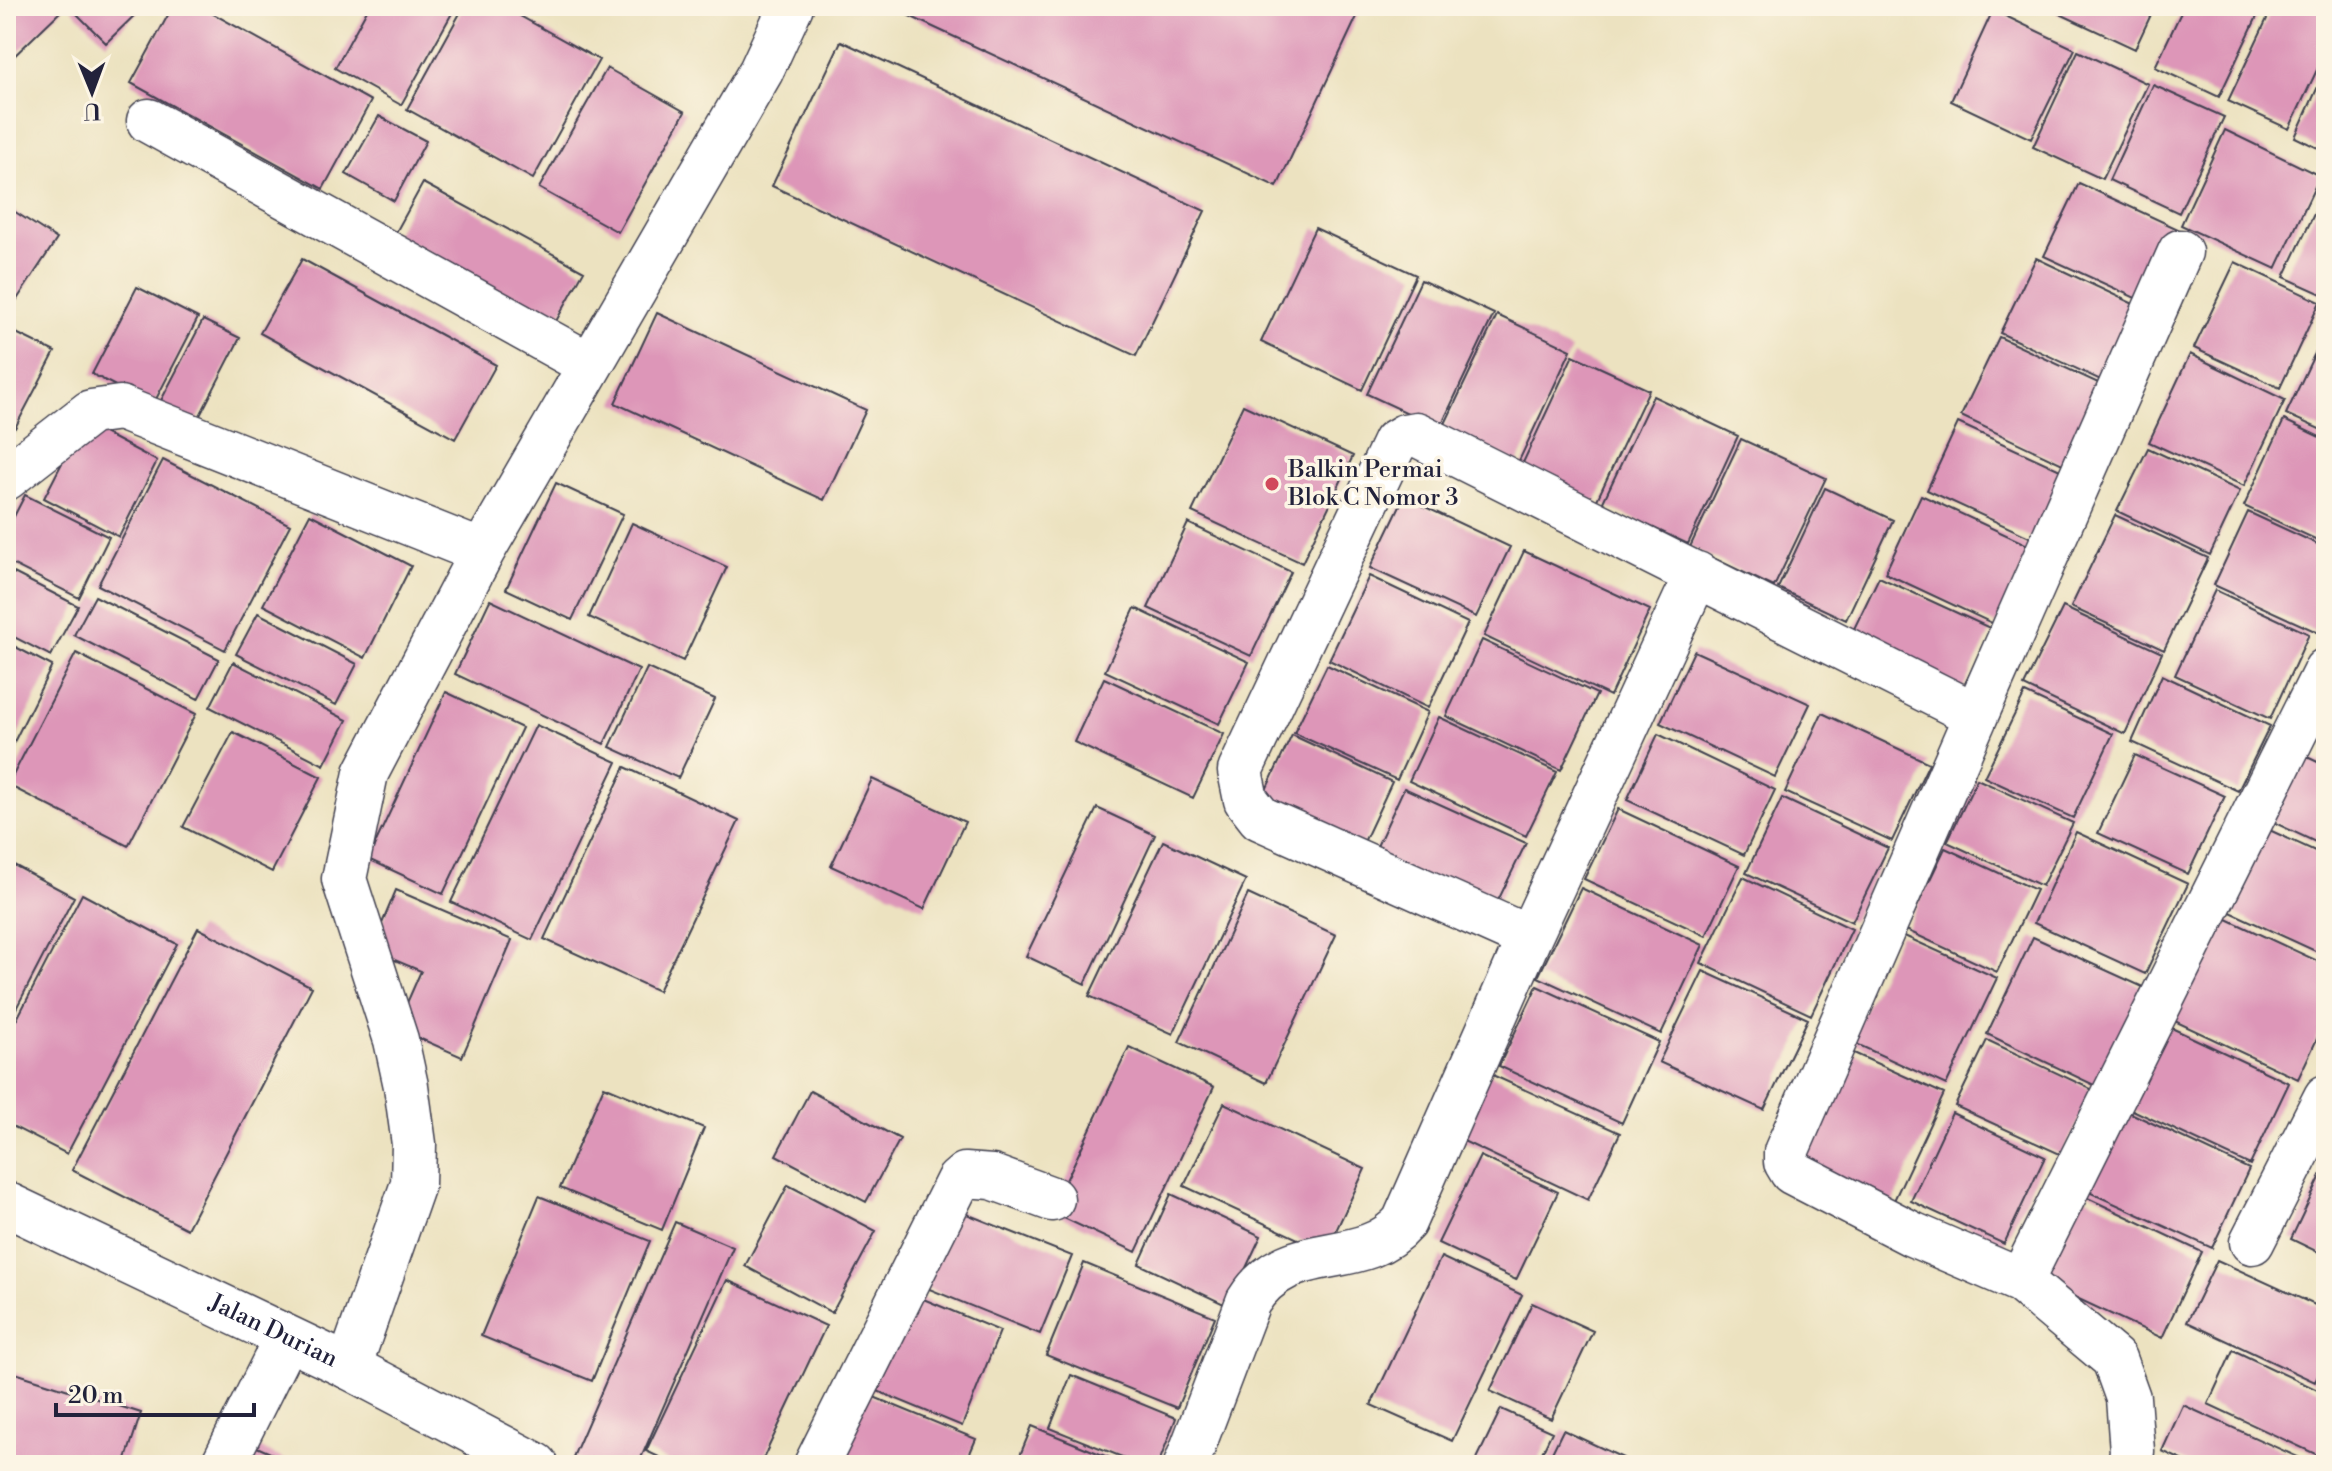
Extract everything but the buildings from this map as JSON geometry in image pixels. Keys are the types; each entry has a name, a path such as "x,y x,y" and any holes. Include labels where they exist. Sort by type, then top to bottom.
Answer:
{"street":[{"path":"349,1367 413,1184 414,1144 396,1040 344,879 366,773 482,552 761,71 791,6"},
{"path":"149,121 590,365"},
{"path":"2130,1465 2132,1451 2128,1398 2114,1359 2021,1281 1912,1234 1792,1172 1786,1162 1786,1152 2180,252"},
{"path":"6,478 91,412 120,408 482,552"},
{"path":"1529,938 1260,818 1246,800 1240,771 1395,442 1405,436 1416,434 1976,715"},
{"path":"1186,1465 1248,1302 1258,1285 1290,1263 1362,1249 1396,1232 1404,1222 1529,938 1697,574"},
{"path":"2021,1281 2326,670"},
{"path":"2252,1242 2326,1097"},
{"path":"816,1465 958,1181 965,1175 992,1177 1052,1199"},
{"name":"Jalan Durian","path":"6,1204 349,1367 536,1465"},
{"path":"223,1465 286,1339"}],"place":[{"name":"Balkin Permai Blok C Nomor 3","path":"1272,484"}]}
